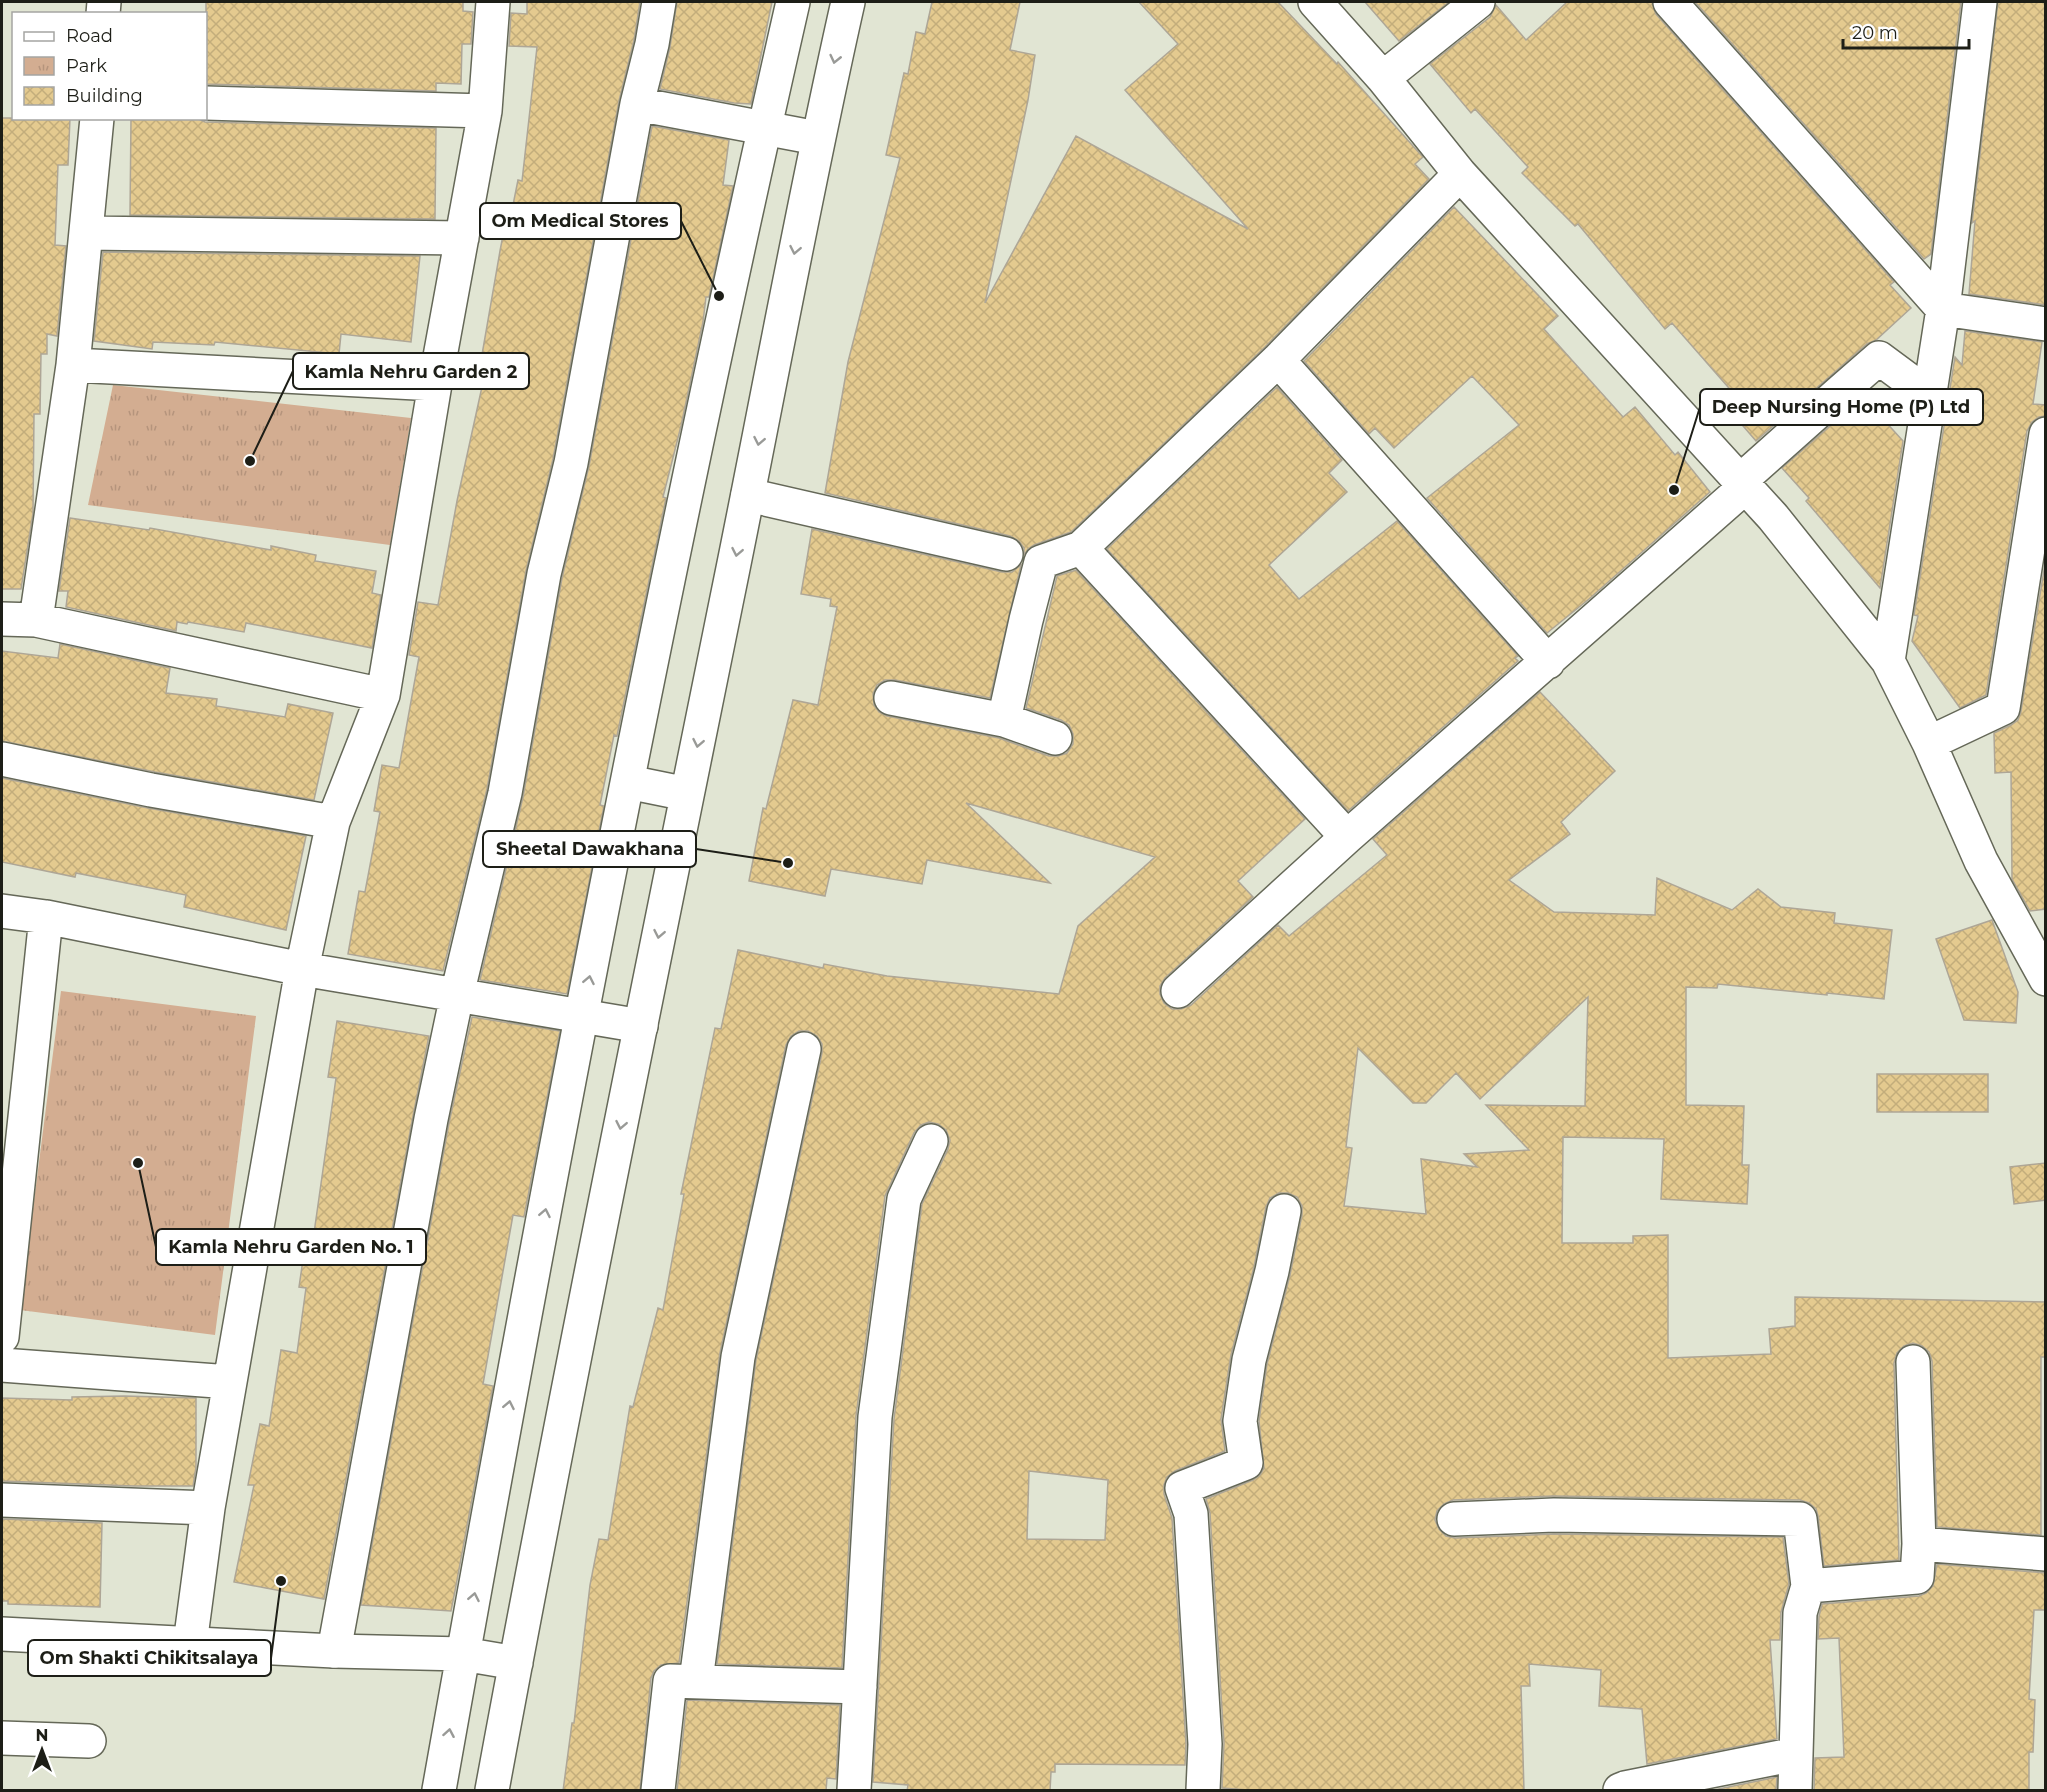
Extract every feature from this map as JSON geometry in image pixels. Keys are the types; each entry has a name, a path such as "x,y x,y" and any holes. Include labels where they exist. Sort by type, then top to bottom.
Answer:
{"street":[{"path":"190,1644 208,1508 302,969 333,822 383,695 484,111 493,2"},
{"path":"334,1651 431,1119 457,995 505,793 544,573 571,463 637,104 652,44 659,2"},
{"path":"439,1791 582,1015 628,782 688,481 793,2"},
{"path":"492,1791 817,138 848,2"},
{"path":"1315,2 1383,78 1460,174 1773,517 1888,661 1929,742 1981,861 2046,979"},
{"path":"1383,78 1478,2"},
{"path":"1670,2 1943,309 2046,324"},
{"path":"1888,661 1943,309 1980,2"},
{"path":"207,103 484,111"},
{"path":"637,104 764,126 817,138"},
{"path":"36,620 73,365 97,120"},
{"path":"1004,720 1041,562 1081,548 1278,360 1460,174"},
{"path":"86,233 462,238"},
{"path":"1178,991 1347,837 1548,662 1743,484 1841,390 1880,358 1929,395"},
{"path":"1278,360 1548,662"},
{"path":"73,365 435,384"},
{"path":"1929,742 2003,708 2046,434"},
{"path":"748,495 1006,554"},
{"path":"1081,548 1347,837"},
{"path":"2,620 36,620 383,695"},
{"path":"891,698 1004,720 1055,738"},
{"path":"2,759 151,790 333,822"},
{"path":"628,782 687,794"},
{"path":"2,911 46,917 302,969 641,1026"},
{"path":"2,1337 46,917"},
{"path":"696,1681 738,1357 804,1048"},
{"path":"854,1791 874,1417 904,1199 931,1141"},
{"path":"1203,1791 1205,1743 1192,1526 1191,1514 1182,1488 1246,1463 1240,1421 1249,1360 1272,1271 1284,1211"},
{"path":"1808,1586 1917,1576 1919,1544 1913,1362"},
{"path":"2,1365 230,1382"},
{"path":"2,1500 208,1508"},
{"path":"1454,1519 1554,1515 1800,1519 1808,1586 1800,1613 1795,1791"},
{"path":"1919,1544 2046,1554"},
{"path":"2,1634 334,1651 463,1654 516,1663"},
{"path":"658,1791 670,1681 860,1687"},
{"path":"2,1738 89,1741"},
{"path":"1620,1791 1796,1754"}],"green space":[{"path":"113,385 411,418 390,545 88,505"},
{"path":"61,991 256,1016 215,1335 20,1310"}],"building":[{"path":"206,2 463,2 463,11 473,12 471,44 462,44 461,84 436,83 436,91 207,84"},
{"path":"527,2 640,2 634,40 619,101 553,459 526,571 487,789 443,971 348,954 359,891 365,892 380,812 374,811 382,765 399,768 419,657 409,655 418,602 438,605 457,501 485,373 479,372 508,209 512,210 518,180 522,181 537,47 509,46 511,13 527,14"},
{"path":"677,2 772,2 751,104 660,89"},
{"path":"932,2 1020,2 1010,50 1035,55 1028,100 985,303 1076,136 1248,229 1125,90 1178,44 1139,2 1278,2 1337,64 1338,62 1423,157 1415,164 1429,179 1265,347 1071,532 1034,545 1024,555 1024,548 1019,541 1010,536 825,493 848,362 900,158 886,155 904,73 908,74 916,32 925,34"},
{"path":"1365,2 1449,2 1399,41"},
{"path":"1567,2 1652,2 1656,14 1894,282 1890,285 1911,308 1756,441 1731,412 1742,403 1672,323 1665,329 1578,224 1575,226 1522,173 1528,167 1475,109 1471,113 1430,64 1490,17 1496,5 1526,40"},
{"path":"1695,2 1961,2 1931,254 1924,259"},
{"path":"1998,2 2046,2 2046,305 1969,294 1975,221 1972,223"},
{"path":"2,118 70,120 68,165 58,165 55,245 66,246 57,336 47,334 47,354 41,354 40,414 34,414 33,513 21,589 2,589"},
{"path":"131,120 200,120 205,122 436,128 435,219 130,215"},
{"path":"652,126 729,140 723,185 733,186 709,297 706,297 703,322 681,426 663,497 666,498 617,736 614,735 600,805 604,806 567,994 480,980 523,797 562,578 589,466"},
{"path":"1454,207 1558,316 1544,329 1623,417 1635,407 1675,455 1678,452 1710,492 1547,633 1427,498 1519,425 1472,376 1394,448 1375,428 1369,434 1304,361"},
{"path":"103,252 420,256 411,342 341,334 339,354 215,342 214,345 153,342 152,349 94,341"},
{"path":"1965,331 2042,342 2033,404 2046,405 2046,416 2039,417 2032,422 2027,431 1986,695 1960,708 1912,641 1918,616 1914,615 1955,357 1962,365"},
{"path":"1277,387 1342,460 1329,473 1347,492 1269,565 1299,599 1397,521 1518,656 1515,658 1518,661 1348,811 1107,549"},
{"path":"1863,397 1903,441 1880,588 1806,501 1809,498 1782,468"},
{"path":"70,518 149,530 150,528 271,550 271,546 316,555 315,561 376,571 372,593 381,595 372,648 246,623 244,632 177,622 176,631 66,607 68,591 59,591"},
{"path":"812,529 1002,572 1012,572 1021,565 990,698 885,680 877,685 873,694 874,705 879,712 887,716 999,738 1049,756 1058,756 1067,753 1073,744 1073,734 1069,725 1026,708 1057,576 1076,570 1305,819 1238,881 1253,897 1165,978 1160,986 1160,994 1164,1003 1172,1009 1181,1009 1191,1005 1278,925 1289,936 1387,855 1373,839 1540,692 1615,771 1561,822 1570,834 1509,880 1554,912 1655,915 1657,878 1732,910 1758,889 1781,907 1835,913 1834,923 1892,930 1884,999 1718,984 1717,988 1686,987 1686,1105 1744,1106 1742,1165 1749,1165 1747,1204 1661,1199 1664,1139 1563,1137 1562,1243 1633,1243 1633,1236 1668,1235 1668,1358 1771,1354 1769,1329 1795,1326 1795,1297 2046,1302 2046,1357 2041,1357 2041,1535 1937,1527 1932,1361 1929,1352 1913,1343 1904,1346 1897,1353 1894,1363 1899,1560 1824,1566 1816,1509 1800,1500 1553,1496 1453,1500 1444,1504 1437,1511 1435,1520 1439,1529 1446,1536 1455,1538 1554,1534 1783,1537 1789,1584 1781,1612 1780,1640 1770,1640 1777,1739 1647,1764 1642,1709 1599,1706 1601,1670 1529,1664 1530,1686 1521,1686 1524,1791 1261,1791 1222,1788 1224,1743 1210,1513 1206,1499 1253,1480 1264,1468 1259,1421 1267,1364 1290,1275 1302,1215 1302,1206 1297,1197 1288,1193 1279,1193 1270,1198 1266,1207 1254,1267 1231,1355 1221,1419 1225,1451 1175,1471 1167,1477 1164,1485 1164,1494 1172,1518 1186,1744 1185,1765 1055,1764 1055,1772 1051,1772 1050,1791 907,1791 908,1785 873,1782 894,1419 922,1204 950,1140 946,1130 938,1124 929,1122 921,1125 914,1133 885,1196 856,1416 842,1668 717,1664 756,1360 822,1053 822,1044 817,1036 808,1031 799,1031 791,1036 786,1045 720,1353 679,1663 661,1665 654,1671 651,1678 640,1791 563,1791 572,1723 574,1723 590,1585 599,1539 608,1540 630,1406 633,1407 658,1308 663,1310 684,1194 681,1194 715,1028 721,1029 738,950 823,968 824,964 887,976 1059,994 1078,926 1155,857 966,803 1050,883 927,860 922,884 831,869 825,896 749,881 763,808 766,809 793,700 818,705 837,607 830,606 831,599 801,594","holes":["1588,997 1585,1106 1486,1105 1529,1150 1464,1154 1477,1167 1421,1159 1426,1214 1344,1206 1352,1148 1346,1147 1358,1048 1413,1103 1426,1103 1456,1073 1480,1099","1029,1471 1108,1480 1105,1540 1027,1539"]},
{"path":"2046,558 2046,909 2030,911 2012,879 2011,772 1995,773 1994,733 2018,720 2021,711"},
{"path":"60,644 170,668 166,693 217,699 216,706 285,717 288,704 333,713 314,800 155,772 2,741 2,651 58,658"},
{"path":"2,778 148,808 306,836 286,930 184,907 186,895 76,873 75,877 2,862"},
{"path":"1992,920 2018,992 2016,1023 1964,1020 1936,939"},
{"path":"472,1017 560,1031 524,1217 513,1215 483,1384 493,1386 455,1591 451,1611 361,1605 449,1123"},
{"path":"337,1021 429,1036 324,1599 234,1582 254,1485 248,1485 260,1424 269,1426 281,1350 297,1353 306,1288 299,1287 306,1239 313,1240 336,1078 328,1077"},
{"path":"1877,1074 1988,1074 1988,1112 1877,1112"},
{"path":"2046,1163 2046,1200 2014,1204 2010,1167"},
{"path":"72,1397 196,1398 196,1467 193,1486 2,1481 2,1398 72,1400"},
{"path":"2,1519 102,1523 100,1607 8,1604 8,1601 2,1601"},
{"path":"1937,1564 2046,1573 2045,1610 2034,1610 2029,1699 2035,1700 2033,1752 2029,1752 2029,1791 1814,1791 1815,1758 1844,1757 1839,1638 1818,1639 1822,1604 1919,1596 1933,1586"},
{"path":"687,1700 840,1705 836,1779 827,1778 826,1791 677,1791"},
{"path":"1777,1777 1776,1791 1709,1791"}],"place":[{"name":"Om Medical Stores","path":"719,296"},
{"name":"Kamla Nehru Garden 2","path":"250,461"},
{"name":"Deep Nursing Home (P) Ltd","path":"1674,490"},
{"name":"Sheetal Dawakhana","path":"788,863"},
{"name":"Kamla Nehru Garden No. 1","path":"138,1163"},
{"name":"Om Shakti Chikitsalaya","path":"281,1581"}]}
